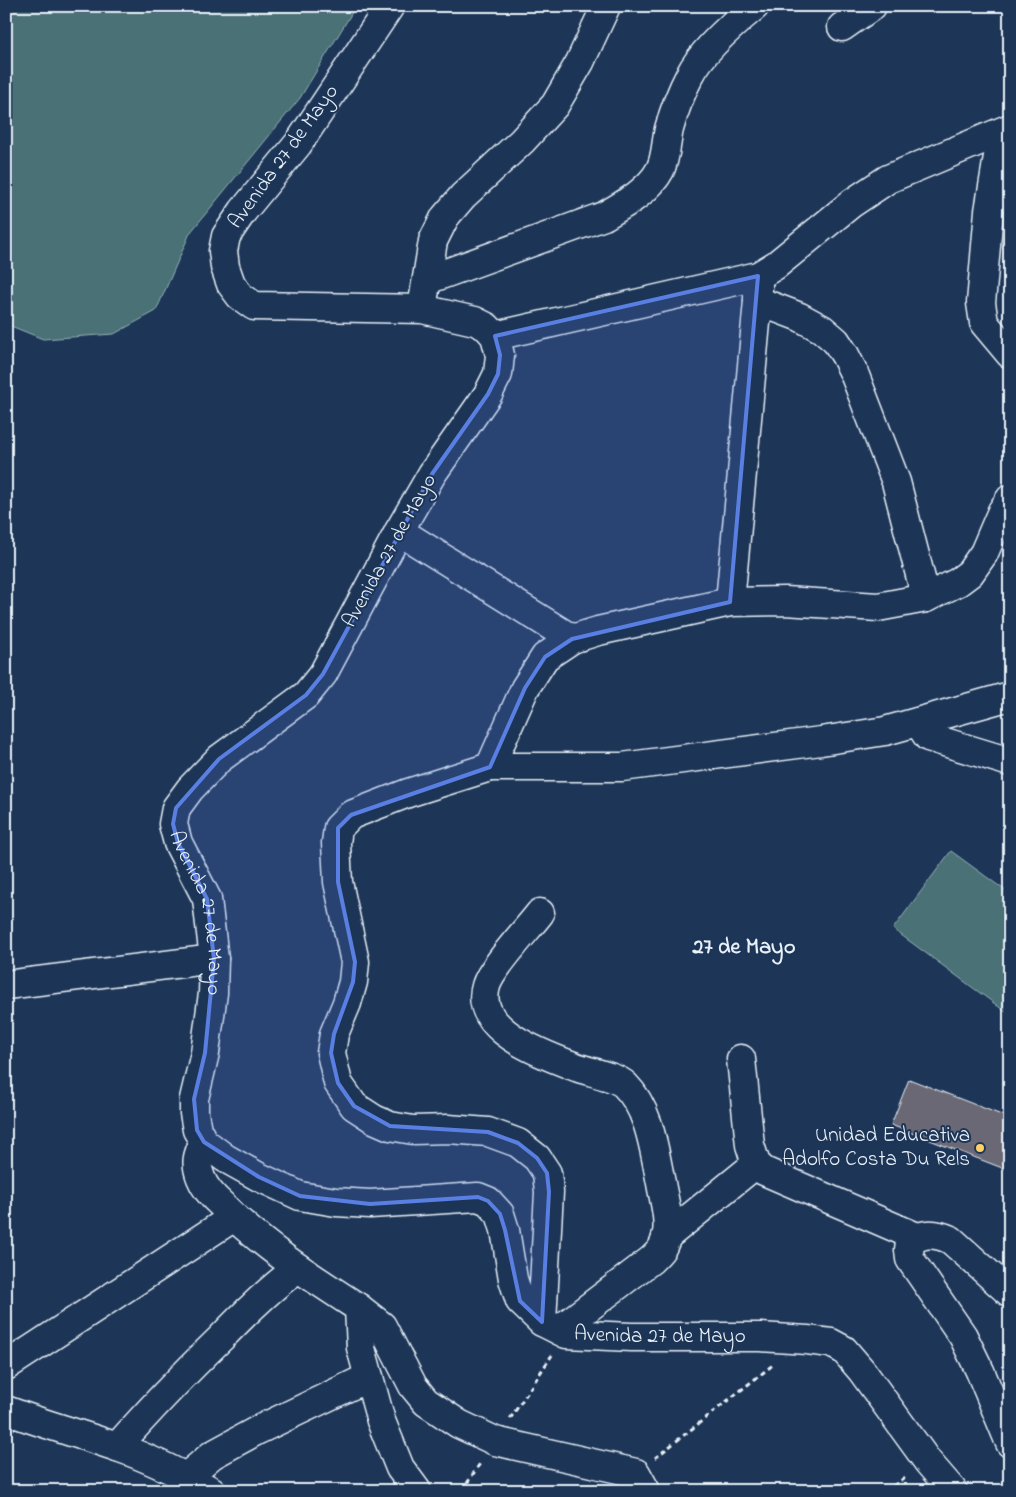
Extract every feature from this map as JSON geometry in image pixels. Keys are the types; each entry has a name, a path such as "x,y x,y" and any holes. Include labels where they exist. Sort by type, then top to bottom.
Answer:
{"street":[{"name":"Avenida 27 de Mayo","path":"204,1142 197,1130 194,1100 205,1053 213,993 214,959 207,899 178,843 173,824 176,808 219,759 306,695 322,674 432,474 488,394 498,374 500,355 495,336 487,326 475,321 422,309 254,306 240,296 231,284 225,267 223,251 226,236 298,144 390,6"},
{"path":"422,309 433,241 445,217 463,196 522,141 555,105 580,62 606,6"},
{"path":"427,280 604,216 628,202 660,170 676,108 690,74 702,57 755,6"},
{"path":"842,27 872,6"},
{"path":"730,602 758,288 776,265 852,203 888,179 1006,130"},
{"path":"1006,130 989,211 981,304 984,323 1010,354"},
{"path":"495,336 758,288 800,317 822,329 836,341 854,373 896,482 926,598"},
{"path":"490,768 525,688 545,657 572,639 598,631 730,602 785,601 878,607 926,598 958,582 970,573 984,552 1010,499"},
{"path":"399,531 572,639"},
{"path":"556,1329 547,1173 537,1158 518,1143 488,1132 448,1129 413,1130 390,1126 374,1119 354,1106 338,1083 331,1053 334,1034 354,982 355,962 338,882 336,843 338,828 351,815 408,793 490,768 622,767 821,741 884,731 1010,696"},
{"path":"918,722 928,736 1010,762"},
{"path":"540,913 500,963 486,984 484,996 491,1020 512,1038 556,1059 623,1083 636,1097 646,1118 668,1224 663,1247 651,1260 556,1329"},
{"path":"6,985 214,959"},
{"path":"741,1059 750,1145 756,1164 764,1171 918,1237"},
{"path":"556,1329 520,1301 512,1279 505,1230 500,1214 488,1201 478,1197 370,1204 336,1202 300,1196 259,1177 225,1158 204,1142 196,1158 200,1177 206,1189 234,1217 298,1268 359,1308 382,1326 413,1386 426,1402 459,1424 495,1441 641,1482"},
{"path":"666,1237 756,1164"},
{"path":"6,1366 234,1217"},
{"path":"1010,1293 951,1240 940,1235 930,1234 918,1237 910,1242 910,1259 963,1336 1010,1443"},
{"path":"117,1447 210,1348 272,1287 298,1268"},
{"path":"359,1308 361,1348 382,1422 400,1468 417,1491"},
{"name":"Avenida 27 de Mayo","path":"556,1329 631,1337 760,1337 831,1343 844,1350 862,1371 928,1462 953,1491"},
{"path":"186,1477 212,1455 258,1430 369,1378"},
{"path":"6,1410 44,1425 117,1447 186,1477 212,1491"}],"path":[{"path":"462,1491 495,1441 556,1329"},
{"path":"641,1482 734,1395 807,1340"}],"highlighted area":[{"path":"758,276 730,602 572,639 545,657 525,688 490,767 351,815 338,828 338,882 355,962 353,982 334,1034 331,1053 338,1083 354,1106 390,1126 488,1132 518,1143 537,1158 547,1173 549,1192 542,1322 520,1301 500,1214 488,1201 478,1197 370,1204 300,1196 259,1177 204,1142 197,1130 194,1099 205,1053 214,959 207,899 178,843 173,824 176,808 219,759 306,695 323,674 432,474 488,394 498,374 500,355 495,336"}],"green space":[{"path":"6,6 356,6 300,98 190,233 156,311 114,334 43,339 6,324"},
{"path":"951,851 1010,894 1010,1015 893,929"}],"building":[{"name":"Unidad Educativa Adolfo Costa Du Rels","path":"909,1079 1004,1116 1010,1101 1010,1171 891,1125"}],"place":[{"name":"Unidad Educativa Adolfo Costa Du Rels","path":"980,1148"}],"district":[{"name":"27 de Mayo","path":"744,948"}]}
